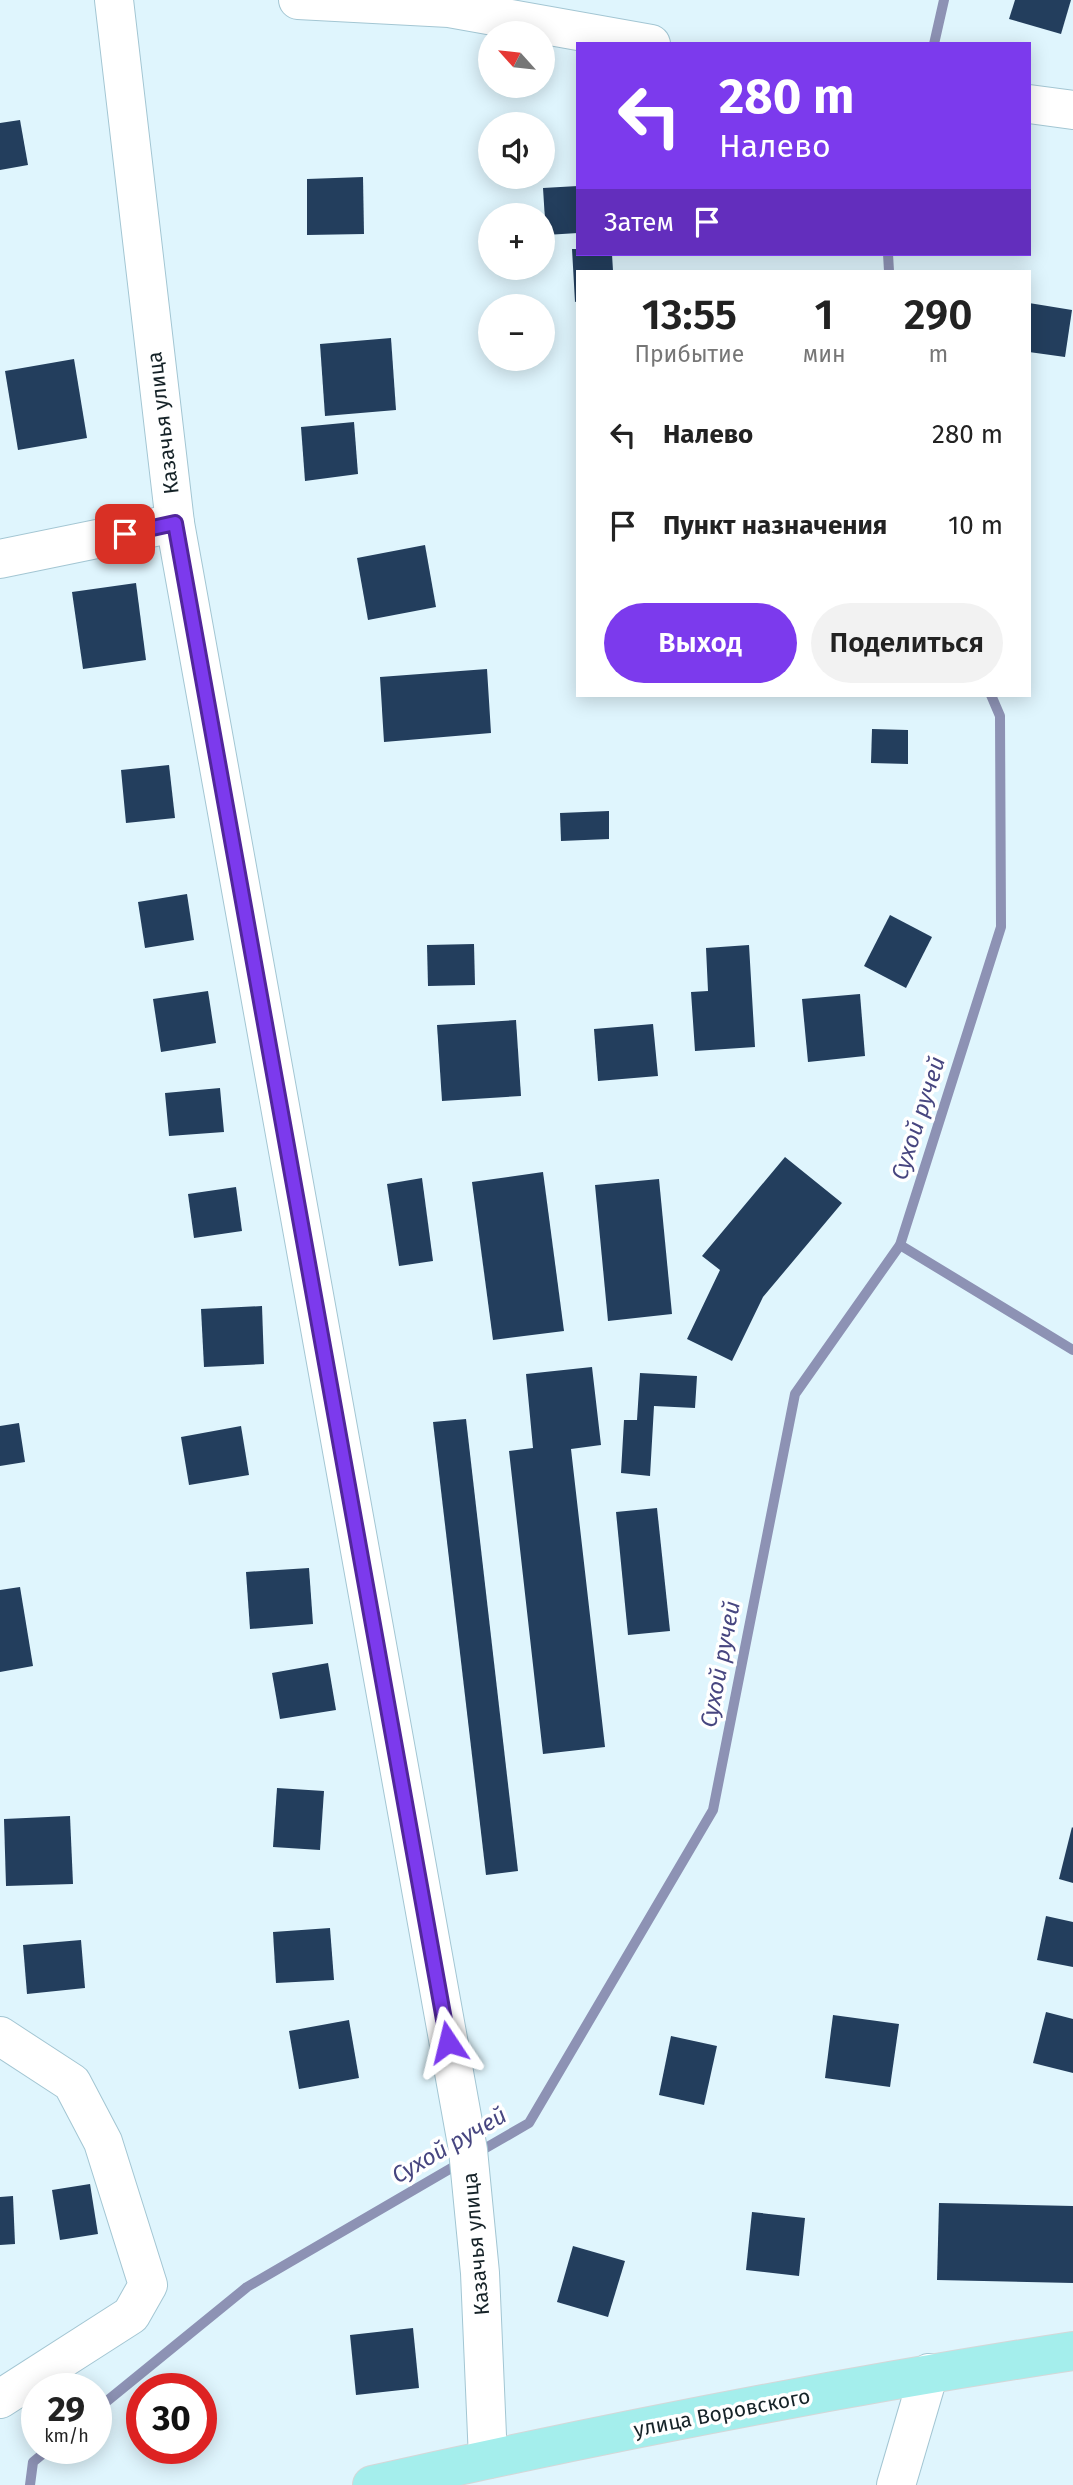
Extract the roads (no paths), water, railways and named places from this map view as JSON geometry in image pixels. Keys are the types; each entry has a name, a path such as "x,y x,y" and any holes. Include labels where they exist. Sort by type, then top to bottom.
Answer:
{"main road":[{"name":"улица Воровского","path":"374,2485 488,2459 929,2373 1073,2351"}],"street":[{"name":"Казачья улица","path":"114,0 175,523 468,2150 480,2273 488,2459"},
{"path":"298,0 449,8 640,42"},
{"path":"1031,104 1073,110"},
{"path":"0,559 175,523"},
{"path":"0,2036 72,2083 103,2142 148,2285 131,2315 0,2399"},
{"path":"896,2485 929,2373"}],"waterway":[{"name":"Сухой ручей","path":"934,42 944,0"},
{"name":"Сухой ручей","path":"888,256 889,270"},
{"name":"Сухой ручей","path":"477,2153 529,2123 713,1810 795,1394 900,1245 1001,927 1000,716 992,697"},
{"path":"900,1245 1073,1350"},
{"name":"Сухой ручей","path":"112,2397 247,2287 460,2163"},
{"name":"Сухой ручей","path":"30,2485 33,2464"}]}
